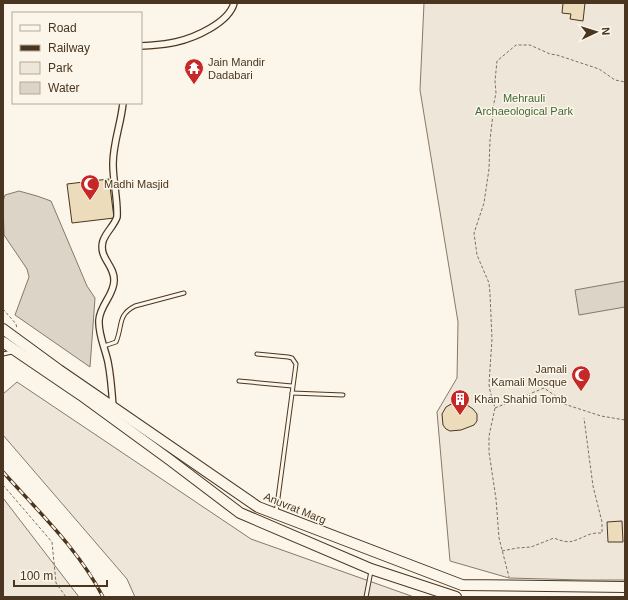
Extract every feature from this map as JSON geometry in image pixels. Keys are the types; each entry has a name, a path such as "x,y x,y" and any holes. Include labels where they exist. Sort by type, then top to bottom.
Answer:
{"highway":[{"name":"Anuvrat Marg","path":"3,329 58,370 258,507 276,515 462,585 625,586"},
{"path":"3,342 87,399 240,513 371,569 456,597"}],"street":[{"path":"142,46 169,43 191,37 218,24 227,16 234,3"},
{"path":"113,407 109,370 99,322 100,316 114,286 115,278 104,256 103,242 106,234 115,224 117,217 113,163 116,137 121,119 123,104"}],"lane":[{"path":"104,346 116,342 123,316 129,309 184,293"},
{"path":"3,354 16,351"},
{"path":"257,354 292,358 296,364 276,515"},
{"path":"239,381 292,386"},
{"path":"292,393 343,395"},
{"path":"366,597 371,569"}],"path":[{"path":"511,586 501,551 489,443 495,408 489,384 492,339 489,283 477,255 474,233 484,203 489,169 492,117 496,92 495,81 497,61 516,45 530,45 550,54 599,69 615,80 625,82"},
{"path":"3,309 16,324"},
{"path":"495,408 544,388 557,397 558,402 601,416 625,420"},
{"path":"501,551 531,547 554,538 565,543 578,540 590,534 602,533 602,522 593,486 584,418"},
{"path":"3,485 52,542 56,583 66,597"}],"green space":[{"name":"Mehrauli Archaeological Park","path":"424,3 625,3 625,580 509,578 450,561 437,412 457,378 458,322 420,90"},
{"path":"17,382 251,539 414,597 135,597 127,579 3,435 3,394"},
{"path":"3,498 79,597 3,597"}],"water":[{"path":"19,191 51,201 87,286 95,298 90,367 15,315 29,277 27,269 4,235 3,201 5,195"},
{"path":"625,281 625,307 579,315 575,290"}],"building":[{"path":"563,3 585,3 583,21 570,19 571,14 562,13"},
{"name":"Madhi Masjid","path":"109,179 114,218 72,223 67,184"},
{"name":"Khan Shahid Tomb","path":"453,403 467,405 473,409 477,414 477,421 474,425 461,430 450,431 446,429 443,425 442,414 446,407"},
{"path":"622,521 623,542 608,542 607,522"}],"railway":[{"path":"3,472 44,516 70,547 82,563 103,597"}],"place":[{"name":"Jain Mandir Dadabari","path":"194,85"},
{"name":"Madhi Masjid","path":"90,201"},
{"name":"Jamali Kamali Mosque","path":"581,392"},
{"name":"Khan Shahid Tomb","path":"460,416"}]}
